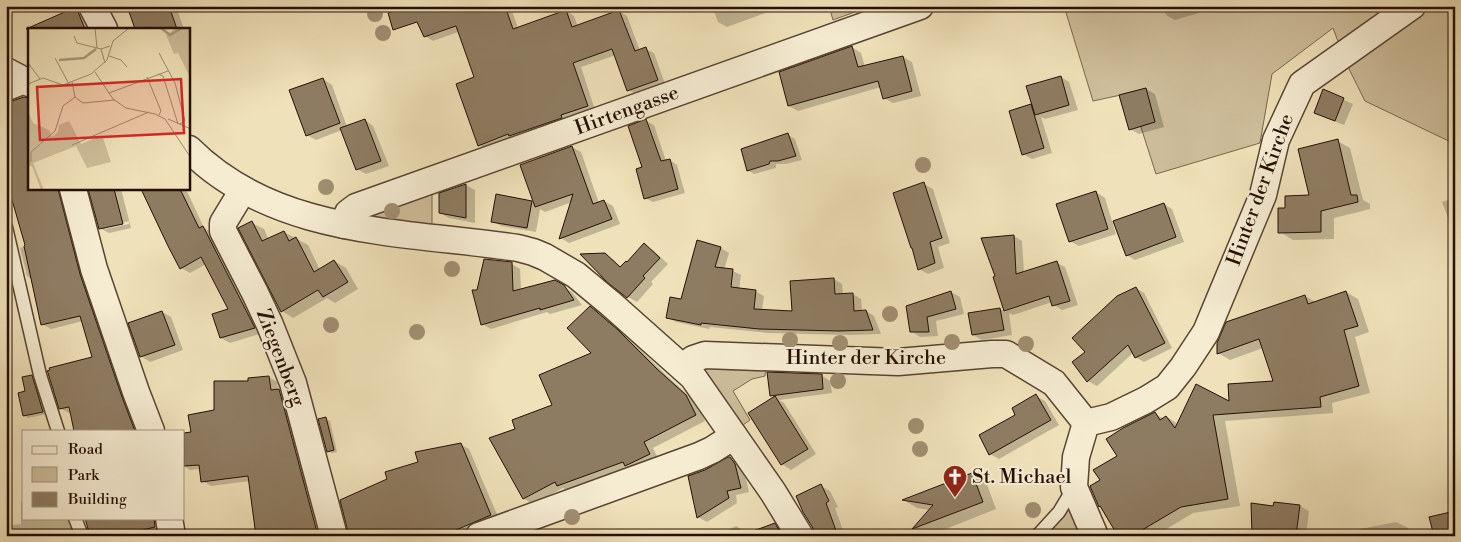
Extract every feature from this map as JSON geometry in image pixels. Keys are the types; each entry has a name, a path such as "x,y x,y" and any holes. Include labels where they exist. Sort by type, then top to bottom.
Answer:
{"street":[{"path":"92,6 103,28"},
{"name":"Hirtengasse","path":"344,225 348,213 356,207 920,6"},
{"name":"Hinter der Kirche","path":"684,368 693,359 705,356 898,362 1006,354 1054,383 1086,423 1111,417 1146,400 1167,387 1206,332 1263,196 1276,140 1302,84 1412,6"},
{"path":"6,71 28,84"},
{"path":"194,158 243,190 281,208 344,225 384,232 518,248 533,252 568,270 592,288 695,379 773,492 800,536"},
{"path":"73,190 94,268 151,430"},
{"name":"Ziegenberg","path":"243,190 223,223 223,231 266,317 294,383 334,536"},
{"path":"1086,423 1076,457 1074,487 1095,536"},
{"path":"479,536 699,456 734,436"},
{"path":"169,520 172,536"}],"lane":[{"path":"6,95 28,85"},
{"path":"6,227 40,375 58,430"},
{"path":"1037,536 1059,512 1074,487"},
{"path":"76,520 82,536"}],"green space":[{"path":"829,6 871,6 833,20"},
{"path":"1064,6 1455,6 1455,144 1365,101 1347,65 1333,28 1272,74 1260,143 1156,174 1130,93 1093,101"},
{"path":"432,189 432,228 369,220 369,212"},
{"path":"766,365 765,376 752,379 733,391 750,420 740,427 702,368"},
{"path":"1066,511 1073,511 1086,536 1045,536"}],"building":[{"path":"127,6 169,6 177,28 135,28"},
{"path":"407,6 505,6 513,29 566,10 572,27 619,10 635,51 646,47 658,80 627,91 612,49 573,63 588,106 561,115 562,118 509,136 508,134 478,146 456,84 474,77 456,26 424,37 417,22 393,30 388,13"},
{"path":"76,7 85,28 28,28"},
{"path":"852,46 858,67 903,56 912,91 883,99 878,81 788,106 779,72"},
{"path":"1061,76 1069,105 1035,115 1026,86"},
{"path":"323,78 340,123 306,136 289,90"},
{"path":"1146,88 1155,122 1129,130 1119,95"},
{"path":"1323,89 1344,98 1335,121 1314,113"},
{"path":"24,97 28,98 28,190 58,190 80,274 135,430 74,430 69,407 59,409 47,371 50,370 49,368 92,357 80,316 41,325 25,245 6,179 6,103"},
{"path":"1031,104 1044,148 1022,155 1009,111"},
{"path":"365,119 381,161 356,170 340,128"},
{"path":"646,119 661,161 670,159 678,189 644,199 636,169 642,167 628,126"},
{"path":"788,133 796,156 778,161 770,161 769,164 747,171 741,149"},
{"path":"1338,139 1351,195 1357,195 1358,202 1321,211 1321,232 1278,233 1278,208 1285,208 1285,196 1309,195 1298,149"},
{"path":"572,146 593,204 604,200 612,219 559,239 573,194 535,207 520,165"},
{"path":"924,182 942,238 930,242 935,263 918,270 893,193"},
{"path":"466,184 466,218 439,213 439,193"},
{"path":"88,190 114,190 123,224 99,229"},
{"path":"141,190 180,190 199,228 203,226 255,328 220,338 212,314 228,309 201,257 180,269"},
{"path":"1096,191 1108,229 1069,242 1056,204"},
{"path":"496,194 532,201 527,228 491,222"},
{"path":"1164,203 1176,237 1126,256 1113,221"},
{"path":"252,221 262,241 284,231 289,241 296,237 314,272 334,260 348,282 323,297 318,290 281,312 238,228"},
{"path":"1014,235 1016,274 1057,261 1070,301 1052,306 1049,296 1004,311 993,277 995,276 981,238"},
{"path":"697,240 721,247 715,267 733,269 731,287 756,290 754,309 792,311 790,281 834,278 835,294 853,293 854,311 866,310 873,330 759,329 701,323 701,325 666,318 670,297 681,299"},
{"path":"644,243 660,258 643,276 645,278 627,298 607,282 580,254 605,253 620,267"},
{"path":"484,259 512,262 513,291 555,280 564,285 574,300 481,325 472,290 477,290"},
{"path":"1136,287 1165,343 1135,358 1128,345 1087,382 1072,362 1085,352 1072,338 1117,296"},
{"path":"951,291 956,309 927,317 929,332 910,332 906,306"},
{"path":"1346,291 1358,326 1344,330 1359,386 1320,397 1321,407 1213,415 1228,499 1181,507 1132,536 1118,536 1099,507 1090,486 1100,480 1093,470 1117,456 1106,439 1155,412 1160,420 1166,416 1175,428 1196,384 1229,401 1228,384 1273,381 1259,339 1217,354 1217,343 1226,322 1305,295 1308,304"},
{"path":"590,306 686,395 696,415 644,442 650,454 625,466 623,462 557,486 555,482 523,499 489,438 515,429 512,420 552,405 539,375 591,353 567,328"},
{"path":"1000,308 1004,330 972,335 968,313"},
{"path":"162,311 175,345 140,357 128,323"},
{"path":"767,372 822,374 823,389 770,396"},
{"path":"32,375 43,412 23,416 18,393 25,391 22,377"},
{"path":"269,376 271,390 279,389 318,536 256,536 248,476 201,482 199,465 185,466 185,433 191,432 188,415 214,410 214,381 248,381 248,378"},
{"path":"1036,394 1051,420 989,455 979,435 1015,415 1012,408"},
{"path":"775,396 808,449 781,465 748,413"},
{"path":"326,417 334,450 327,452 318,419"},
{"path":"461,443 491,515 442,536 349,536 340,500 387,479 385,472 418,462 415,452"},
{"path":"728,457 735,464 741,488 727,491 729,498 697,518 688,476 705,470"},
{"name":"St. Michael","path":"972,473 983,502 912,529 933,505 902,500"},
{"path":"821,484 829,501 826,503 838,536 815,536 813,528 796,496"},
{"path":"1274,502 1300,505 1296,536 1252,535 1251,503 1273,506"},
{"path":"1455,511 1455,536 1434,536 1429,517"},
{"path":"86,520 154,520 155,527 117,536 90,536"},
{"path":"775,523 782,536 746,536 745,534"}],"place":[{"name":"St. Michael","path":"955,498"}]}
